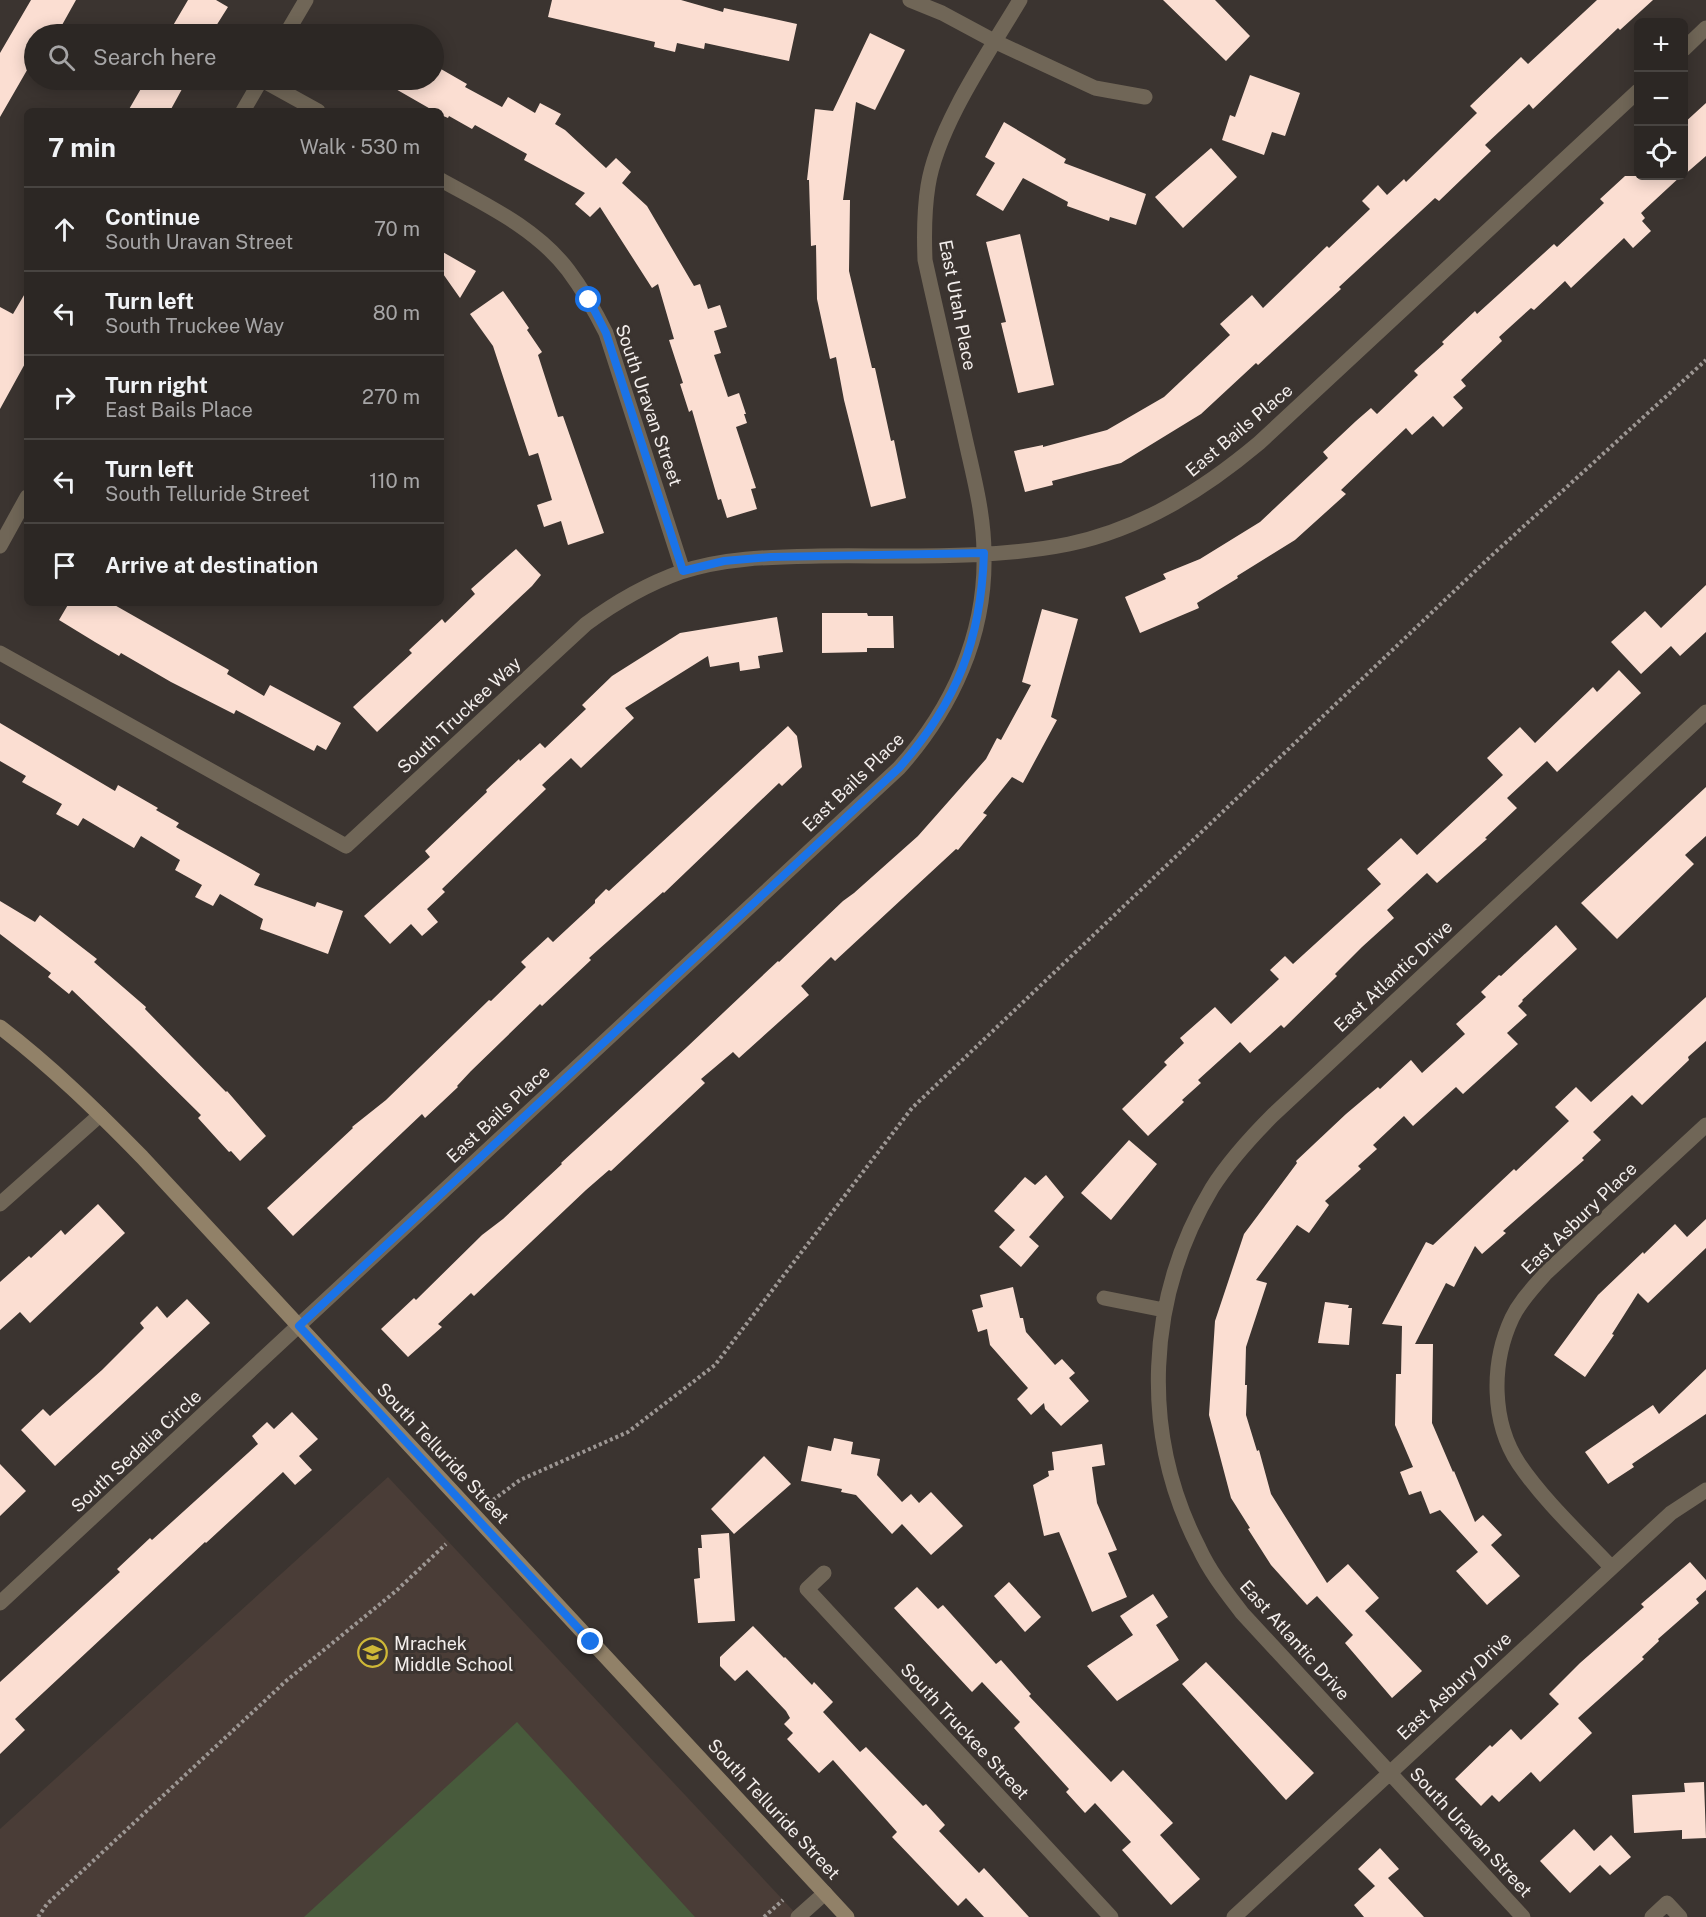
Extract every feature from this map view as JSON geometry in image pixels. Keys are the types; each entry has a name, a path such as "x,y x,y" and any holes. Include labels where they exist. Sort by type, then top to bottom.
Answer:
{"street":[{"path":"292,24 306,0"},
{"path":"910,0 1095,88 1145,97"},
{"name":"East Utah Place","path":"984,553 980,507 925,260 924,222 928,184 938,148 956,110 1020,0"},
{"path":"1688,44 1706,28"},
{"path":"245,108 256,90"},
{"path":"280,90 313,108"},
{"name":"East Bails Place","path":"299,1326 899,768 920,745 946,705 960,677 975,632 983,585 984,553 1028,551 1112,532 1190,495 1226,471 1634,95"},
{"name":"South Uravan Street","path":"444,182 510,219 540,241 567,268 589,300 606,333 683,571"},
{"path":"0,546 24,502"},
{"name":"South Truckee Way","path":"0,653 346,846 586,624 612,605 654,583 683,571 724,561 771,557 984,553"},
{"name":"East Atlantic Drive","path":"1390,1773 1242,1613 1199,1550 1180,1506 1162,1442 1157,1386 1159,1348 1164,1310 1173,1273 1186,1237 1213,1187 1247,1141 1273,1114 1706,712"},
{"name":"South Telluride Street","path":"0,1027 55,1073 100,1115 299,1326 847,1917"},
{"path":"0,1204 100,1115"},
{"name":"East Asbury Place","path":"1611,1567 1537,1488 1518,1462 1508,1441 1499,1411 1497,1380 1501,1348 1512,1318 1524,1298 1545,1274 1706,1125"},
{"path":"1104,1298 1164,1310"},
{"name":"South Sedalia Circle","path":"0,1603 299,1326"},
{"name":"East Asbury Drive","path":"1234,1917 1611,1567 1671,1513 1706,1491"},
{"name":"South Truckee Street","path":"824,1573 807,1589 1111,1917"},
{"name":"South Uravan Street","path":"1390,1773 1523,1917"},
{"path":"798,1917 825,1893"},
{"path":"1652,1917 1667,1903 1680,1917"}],"path":[{"path":"493,1500 520,1480 628,1432 715,1365 912,1108 1490,556 1706,360"},
{"path":"38,1917 47,1904 286,1681 396,1591 446,1544"},
{"path":"764,1917 783,1900"}],"shaded area":[{"name":"Mrachek Middle School","path":"388,1477 799,1917 0,1917 0,1829"}],"green space":[{"path":"517,1722 695,1917 304,1917"}],"building":[{"path":"31,0 76,0 63,24 24,24 24,75 0,117 0,53"},
{"path":"188,0 216,0 228,7 217,24 174,24"},
{"path":"552,0 681,0 723,12 724,8 797,24 789,61 705,43 704,49 677,43 675,52 654,47 655,42 548,17"},
{"path":"1163,0 1215,0 1250,36 1226,61"},
{"path":"1597,0 1653,0 1620,30 1618,28 1533,109 1529,104 1485,145 1491,151 1439,201 1435,198 1339,287 1341,289 1201,414 1121,463 1052,481 1053,485 1025,492 1014,451 1043,445 1043,447 1107,430 1164,397 1230,335 1220,324 1252,295 1263,308 1327,246 1329,248 1370,209 1362,201 1378,185 1387,195 1404,179 1406,182 1477,113 1470,106 1521,57 1528,64"},
{"path":"870,33 905,50 875,110 856,102 843,200 850,200 849,271 872,368 875,368 891,441 894,440 906,498 871,507 844,400 836,357 830,359 817,299 816,245 811,246 809,180 807,180 815,109 833,111"},
{"path":"444,71 467,84 465,87 502,107 508,97 535,113 540,103 561,114 555,124 565,130 606,168 616,158 631,172 622,183 647,206 694,286 700,284 708,309 720,305 727,327 714,331 721,353 714,355 728,397 739,393 746,414 744,414 747,423 736,427 756,488 751,489 757,509 727,518 721,499 718,500 692,410 689,412 680,384 683,383 669,340 674,339 658,284 652,288 600,207 590,217 575,204 585,193 524,160 527,154 475,125 472,129 449,116 448,118 444,116 444,108 429,108 397,90 444,90"},
{"path":"1250,75 1300,93 1285,136 1272,132 1264,155 1222,140 1230,115 1235,117"},
{"path":"140,90 182,90 172,108 130,108"},
{"path":"1706,103 1706,156 1688,172 1688,126 1688,119"},
{"path":"1004,122 1066,159 1064,163 1146,194 1136,225 1110,217 1109,221 1067,206 1068,202 1023,178 1003,211 976,195 995,163 985,157"},
{"path":"1211,148 1237,177 1183,228 1155,197"},
{"path":"1625,176 1634,176 1634,180 1677,180 1641,213 1645,218 1642,221 1651,231 1633,248 1624,238 1571,288 1565,281 1534,310 1531,308 1499,337 1502,341 1461,380 1466,386 1453,397 1463,408 1443,427 1433,416 1412,435 1406,428 1341,490 1346,494 1295,540 1197,603 1199,608 1140,633 1125,597 1166,579 1163,574 1200,559 1260,522 1328,458 1323,452 1371,408 1377,414 1418,375 1414,371 1444,344 1442,342 1475,311 1477,314 1554,244 1557,247 1604,203 1600,199"},
{"path":"1020,234 1054,385 1018,393 1001,323 1006,322 986,242"},
{"path":"444,253 476,271 460,298 444,275"},
{"path":"503,291 529,328 527,330 542,352 538,355 558,417 563,416 604,533 568,545 561,521 544,527 537,505 552,500 538,453 529,456 493,346 470,314"},
{"path":"24,295 24,365 0,409 0,307 13,314"},
{"path":"516,549 541,575 377,732 353,707 412,653 409,650 442,619 445,623 475,594 471,589"},
{"path":"1706,585 1706,632 1680,656 1671,646 1641,674 1611,642 1645,611 1661,628"},
{"path":"67,606 116,606 229,670 227,674 264,696 270,685 341,723 326,750 317,745 314,751 236,710 234,714 121,653 119,656 59,620"},
{"path":"1042,609 1078,619 1051,717 1057,720 1023,783 1012,777 983,813 987,815 958,850 956,849 835,961 831,957 801,986 809,995 739,1058 733,1052 701,1079 705,1083 611,1171 609,1170 586,1190 474,1296 471,1293 438,1324 442,1327 408,1357 381,1329 414,1298 416,1300 482,1235 503,1219 843,901 918,836 986,759 997,738 1001,740 1031,685 1022,682"},
{"path":"822,613 867,613 868,616 893,616 894,648 867,648 867,652 822,653"},
{"path":"777,617 783,652 758,656 760,668 740,671 739,662 710,667 708,656 625,708 634,718 581,768 571,758 542,785 546,789 442,889 445,892 427,909 438,922 422,936 411,924 390,944 364,916 430,857 425,851 487,792 486,790 540,743 545,748 586,709 582,705 612,676 680,633"},
{"path":"1619,670 1641,693 1557,772 1547,761 1507,798 1517,808 1485,838 1487,839 1437,883 1427,873 1387,910 1394,918 1335,974 1337,976 1284,1028 1281,1025 1250,1053 1240,1042 1198,1080 1201,1083 1148,1136 1122,1109 1167,1065 1164,1062 1184,1043 1180,1038 1215,1007 1231,1024 1279,979 1270,970 1285,956 1293,964 1381,884 1367,869 1401,838 1417,855 1503,775 1487,758 1520,727 1535,743 1593,687 1597,692"},
{"path":"0,723 115,791 118,785 158,808 156,810 179,823 176,827 260,874 254,885 315,907 317,902 343,911 328,954 260,929 263,919 220,894 213,906 195,897 202,885 175,870 180,860 141,836 134,848 83,818 78,826 56,814 62,804 22,782 26,776 0,761"},
{"path":"788,726 797,736 802,767 782,786 779,783 664,893 589,958 591,960 542,1006 540,1004 425,1118 422,1114 293,1236 267,1208 352,1127 386,1100 489,1000 491,1001 526,967 521,962 548,937 553,942 595,903 595,900 606,889 609,891"},
{"path":"1706,787 1706,836 1685,855 1694,864 1617,939 1581,903"},
{"path":"0,901 35,922 40,915 97,959 94,962 146,1007 145,1009 227,1091 266,1136 240,1161 231,1151 229,1152 198,1118 201,1115 133,1048 72,990 69,994 48,977 51,973 0,934"},
{"path":"1556,925 1577,949 1518,1006 1527,1015 1507,1033 1518,1044 1463,1094 1456,1087 1413,1126 1404,1116 1373,1145 1377,1149 1358,1166 1361,1169 1325,1201 1329,1205 1309,1233 1297,1225 1256,1280 1267,1283 1246,1347 1245,1385 1247,1385 1246,1415 1257,1451 1259,1450 1271,1494 1327,1583 1348,1564 1379,1598 1365,1611 1422,1671 1392,1698 1345,1643 1353,1635 1317,1596 1307,1605 1271,1565 1231,1498 1209,1415 1215,1321 1244,1234 1297,1163 1296,1161 1346,1114 1378,1087 1380,1089 1411,1060 1422,1073 1465,1034 1456,1024 1486,997 1481,992"},
{"path":"1706,997 1706,1041 1642,1105 1632,1095 1593,1132 1601,1140 1582,1158 1584,1160 1503,1231 1506,1233 1482,1254 1475,1246 1454,1287 1446,1283 1415,1344 1433,1344 1432,1423 1475,1522 1483,1515 1502,1535 1491,1545 1520,1576 1487,1605 1456,1571 1478,1552 1440,1510 1430,1514 1421,1491 1409,1495 1400,1472 1413,1467 1395,1425 1396,1374 1401,1374 1402,1326 1382,1324 1426,1242 1433,1245 1569,1121 1555,1107 1576,1087 1591,1102"},
{"path":"1129,1140 1157,1164 1111,1220 1081,1193"},
{"path":"1046,1175 1064,1197 1029,1237 1039,1246 1021,1267 999,1247 1015,1230 994,1211 1025,1177 1035,1185"},
{"path":"98,1204 125,1233 30,1323 20,1312 0,1330 0,1282 29,1256 31,1258 61,1230 65,1235"},
{"path":"1706,1219 1706,1248 1648,1303 1638,1293 1612,1334 1614,1335 1585,1377 1554,1355 1598,1295 1643,1252 1644,1254 1675,1224 1687,1237"},
{"path":"1013,1287 1020,1318 1023,1318 1026,1332 1055,1365 1062,1359 1075,1373 1069,1378 1089,1401 1061,1426 1045,1409 1044,1403 1031,1415 1017,1399 1028,1388 990,1345 987,1329 978,1332 972,1310 983,1307 980,1295"},
{"path":"187,1299 210,1323 55,1466 21,1430 43,1409 50,1416 102,1370 144,1328 140,1323 157,1306 167,1318"},
{"path":"1325,1302 1349,1305 1348,1308 1352,1308 1349,1345 1318,1343"},
{"path":"1706,1369 1706,1414 1632,1464 1634,1467 1608,1484 1585,1452 1653,1405 1659,1414"},
{"path":"292,1412 318,1439 299,1456 312,1470 295,1485 283,1472 205,1542 15,1719 25,1730 0,1754 0,1682 120,1572 117,1569 150,1538 152,1540 258,1444 252,1436 267,1422 274,1429"},
{"path":"834,1438 853,1442 851,1454 880,1459 877,1475 902,1502 911,1494 919,1503 931,1492 963,1526 931,1555 902,1524 892,1534 856,1495 841,1492 842,1489 801,1481 808,1446 831,1451"},
{"path":"1102,1444 1105,1465 1092,1467 1097,1503 1117,1550 1108,1553 1127,1597 1092,1612 1059,1532 1044,1536 1033,1485 1049,1476 1048,1471 1054,1470 1052,1452"},
{"path":"764,1456 791,1484 734,1534 711,1509"},
{"path":"0,1464 26,1491 0,1516"},
{"path":"729,1533 735,1621 698,1623 694,1579 700,1578 698,1548 702,1548 701,1535"},
{"path":"1690,1562 1706,1580 1706,1590 1696,1599 1699,1603 1658,1639 1659,1641 1642,1657 1644,1659 1578,1718 1592,1733 1540,1782 1531,1772 1499,1802 1492,1795 1481,1806 1455,1779 1490,1745 1492,1747 1511,1729 1521,1740 1559,1704 1549,1694 1580,1663 1644,1607 1641,1604"},
{"path":"1009,1582 1041,1617 1025,1632 994,1596"},
{"path":"917,1587 938,1609 943,1605 996,1664 1001,1660 1031,1694 1029,1696 1111,1782 1123,1770 1173,1823 1160,1835 1200,1879 1171,1905 1122,1850 1131,1842 1095,1803 1085,1813 1066,1792 1069,1789 1014,1728 1020,1722 982,1682 972,1692 894,1608"},
{"path":"1153,1594 1168,1617 1156,1625 1179,1660 1117,1701 1087,1666 1133,1635 1120,1616"},
{"path":"753,1626 812,1685 814,1682 833,1702 823,1712 860,1752 866,1747 923,1806 926,1804 945,1825 939,1831 979,1873 984,1868 1029,1917 984,1917 966,1898 958,1906 892,1837 897,1832 833,1760 819,1773 787,1739 793,1733 784,1724 790,1718 786,1711 747,1670 735,1681 720,1666 720,1657"},
{"path":"1206,1662 1314,1773 1286,1800 1182,1684"},
{"path":"1704,1782 1706,1838 1682,1839 1682,1830 1634,1833 1632,1795 1685,1792 1684,1783"},
{"path":"1574,1829 1594,1851 1611,1835 1631,1857 1610,1875 1600,1865 1570,1893 1540,1861"},
{"path":"1380,1848 1399,1869 1388,1878 1424,1917 1364,1917 1354,1905 1375,1886 1358,1869"}],"place":[{"name":"Mrachek Middle School","path":"373,1653"}],"route":[{"path":"589,300 606,333 683,571 724,561 771,557 984,553 983,585 975,632 960,677 946,705 920,745 899,768 299,1326 591,1642"}]}
